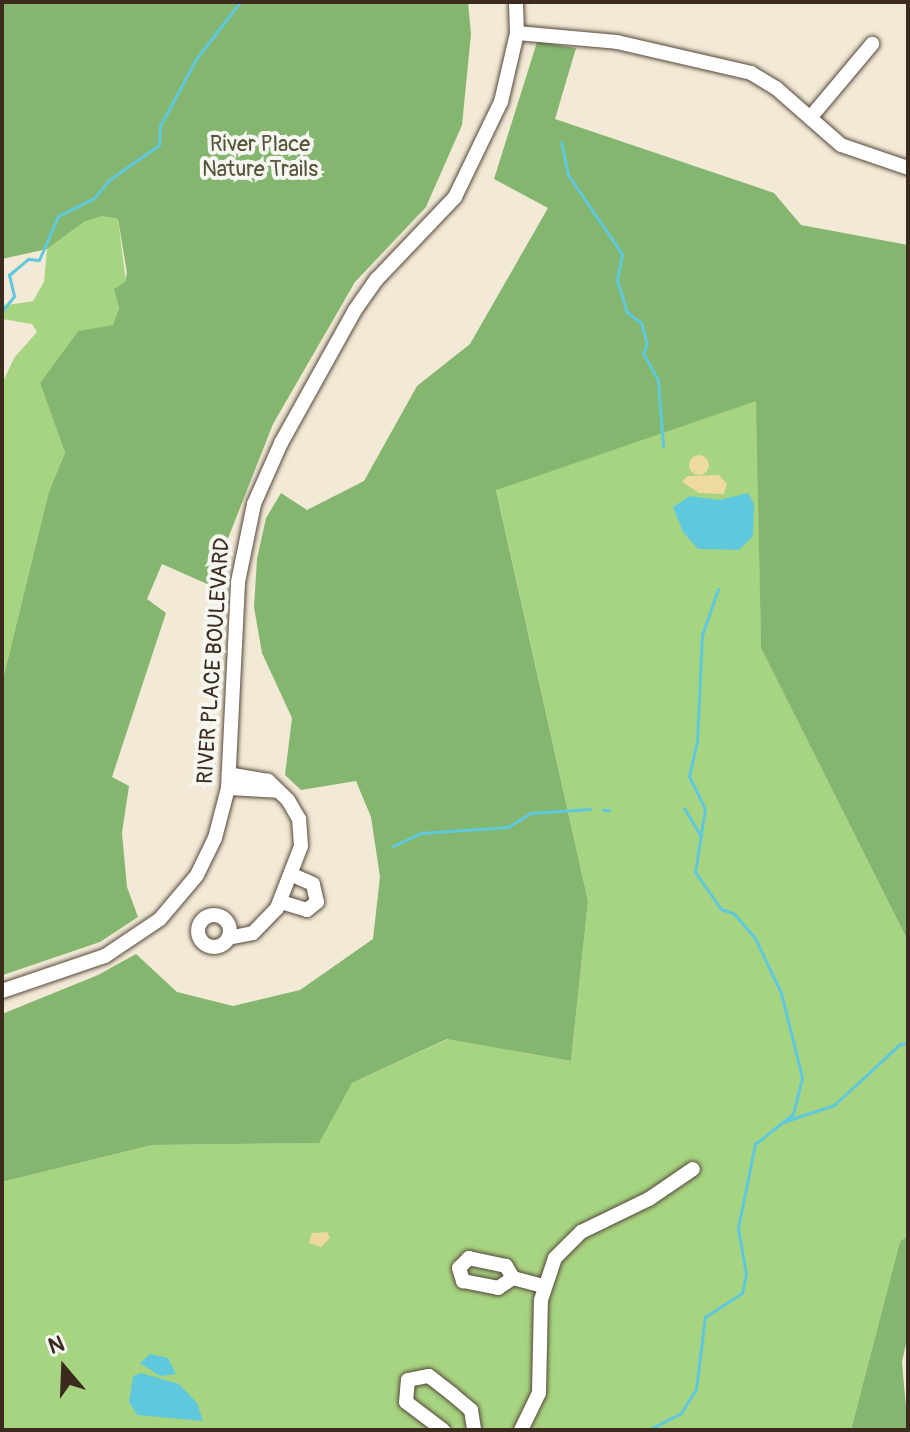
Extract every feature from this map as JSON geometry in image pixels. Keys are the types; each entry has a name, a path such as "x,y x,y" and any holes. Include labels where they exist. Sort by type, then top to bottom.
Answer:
{"street":[{"name":"RIVER PLACE BOULEVARD","path":"2,991 105,956 160,919 197,875 215,838 228,781 238,582 244,538 262,481 355,310 377,279 455,197 501,102 517,33 516,2"},
{"path":"517,33 617,42 739,69 776,88 854,152 908,168"},
{"path":"810,118 872,44"},
{"path":"228,781 268,781 299,819 301,846 281,902 253,933 228,938"},
{"path":"281,902 307,910 317,902 313,884 293,875"},
{"path":"521,1430 539,1393 543,1286 555,1258 581,1232 649,1199 693,1169"},
{"path":"513,1278 543,1286"},
{"path":"443,1430 406,1402 408,1380 429,1376 471,1410 474,1430"}],"green space":[{"name":"River Place Nature Trails","path":"2,2 468,2 471,34 462,125 426,207 355,282 273,424 227,541 223,591 162,564 147,599 166,613 112,777 129,786 122,833 127,887 138,917 100,942 3,975 2,683 49,491 65,453 40,383 78,331 113,325 119,307 114,289 125,282 127,273 118,219 102,216 84,222 47,249 2,259"},
{"path":"537,42 576,48 555,119 774,193 801,225 908,245 908,941 761,648 756,401 496,490 588,901 571,1061 447,1039 352,1083 319,1143 152,1145 2,1182 2,1014 98,975 136,954 177,992 233,1006 300,990 373,939 380,877 371,817 356,781 301,790 285,775 292,718 262,653 254,607 257,559 266,518 281,493 307,510 364,481 417,386 470,344 548,208 494,179"},
{"path":"102,216 118,219 126,282 113,326 78,331 40,383 65,453 49,491 2,683 2,384 14,358 37,332 32,324 2,319 2,306 33,301 44,282 47,249 84,222"},
{"path":"757,400 761,648 908,941 908,1236 900,1241 851,1430 2,1430 2,1182 152,1145 318,1143 352,1083 448,1039 571,1061 588,901 496,489"},
{"path":"908,1236 908,1335 902,1362 908,1430 851,1430 900,1241"}],"sand":[{"path":"699,455 706,458 709,465 706,472 699,475 692,472 689,465 692,458"},
{"path":"719,475 727,484 724,494 699,493 682,482 687,476"},
{"path":"327,1232 330,1238 321,1247 309,1243 312,1233"}],"water":[{"path":"748,493 754,504 753,536 739,550 698,549 683,532 673,507 690,496 719,500"},
{"path":"150,1354 168,1358 176,1374 160,1376 140,1363"},
{"path":"141,1373 179,1384 197,1403 203,1421 137,1415 129,1402 133,1376"}],"waterway":[{"path":"2,311 14,296 9,275 28,259 39,260 58,216 94,198 109,180 159,145 160,126 196,59 240,2"},
{"path":"561,142 568,175 622,254 617,280 627,312 641,323 647,344 643,353 658,380 663,447"},
{"path":"648,1430 681,1413 696,1389 705,1317 742,1293 746,1274 738,1228 755,1144 793,1114 802,1077 781,993 755,938 733,913 721,909 695,872 705,809 689,776 697,741 702,635 718,589"},
{"path":"684,808 701,836"},
{"path":"393,846 421,833 508,827 530,813 590,809"},
{"path":"603,810 609,810"},
{"path":"783,1122 834,1105 900,1044 908,1043"}]}
